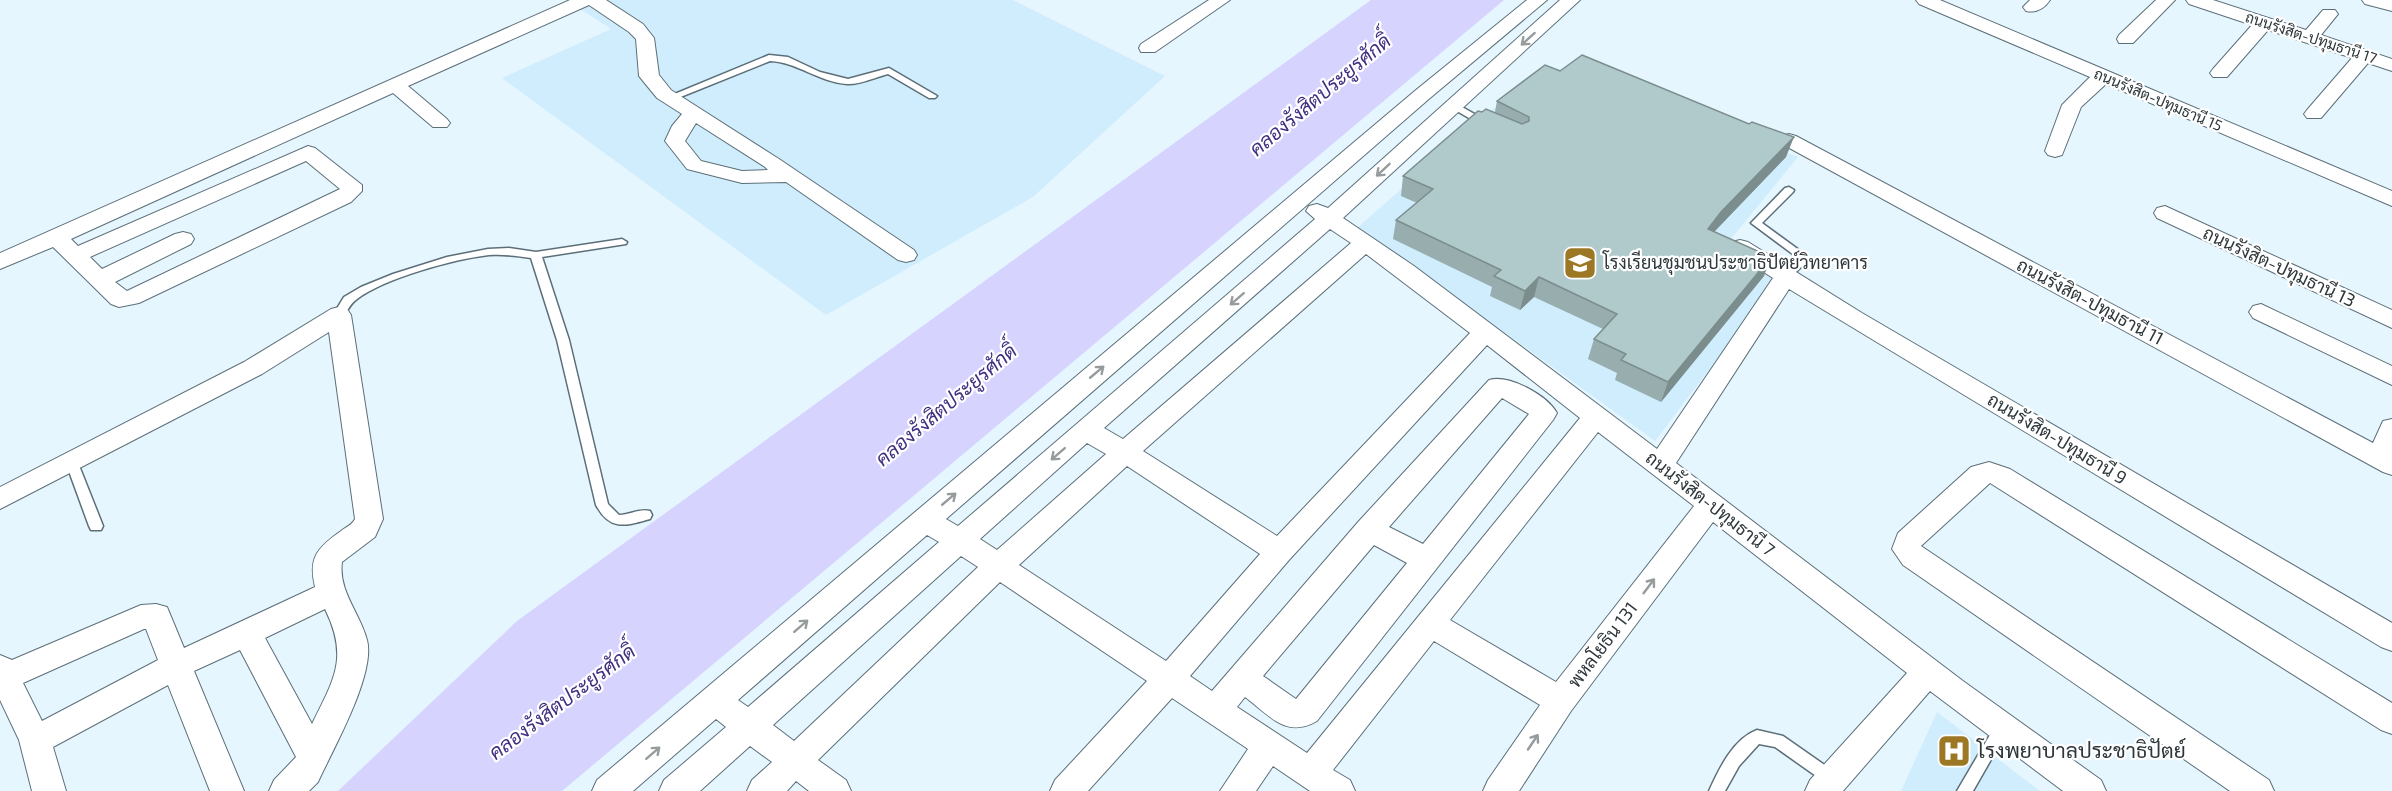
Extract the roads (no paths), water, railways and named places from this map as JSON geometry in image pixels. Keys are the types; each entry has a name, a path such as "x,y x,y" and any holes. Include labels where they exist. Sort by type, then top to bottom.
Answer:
{"street":[{"path":"0,262 585,0"},
{"path":"594,0 636,28 645,38 649,76 655,85 670,98 791,176 906,255"},
{"path":"1148,48 1221,0"},
{"path":"609,791 1423,94 1538,0"},
{"path":"676,791 959,540 1329,219 1571,0"},
{"name":"ถนนรังสิต-ปทุมธานี 15","path":"1924,0 2392,199"},
{"path":"2127,39 2166,0"},
{"name":"ถนนรังสิต-ปทุมธานี 17","path":"2195,0 2392,65"},
{"path":"2371,0 2392,6"},
{"path":"2309,38 2329,14"},
{"path":"2220,73 2264,23"},
{"path":"2314,114 2364,56"},
{"path":"2055,150 2072,105 2103,76"},
{"path":"396,86 440,123"},
{"path":"695,113 682,126 675,141 694,165 742,177 791,176"},
{"name":"ถนนรังสิต-ปทุมธานี 11","path":"1789,140 2386,461"},
{"path":"56,237 74,256 118,299 131,298 343,197 351,191 351,185 308,152 74,256"},
{"name":"ถนนรังสิต-ปทุมธานี 7","path":"1299,200 1365,243 1712,504 1927,673 2089,791"},
{"name":"ถนนรังสิต-ปทุมธานี 13","path":"2165,213 2392,320"},
{"path":"162,217 183,239 210,261"},
{"name":"ถนนรังสิต-ปทุมธานี 9","path":"1724,238 1864,325 2392,638"},
{"path":"99,279 183,239"},
{"path":"764,791 998,566 1365,243"},
{"path":"1660,466 1786,276"},
{"path":"2261,312 2392,376"},
{"path":"0,499 253,368 339,315 369,519 365,529 335,550 328,559 326,572 331,593 346,622 353,642 353,664 347,684 306,772 286,791"},
{"path":"1067,791 1280,552 1485,333"},
{"path":"1215,710 1242,678 1369,529 1498,386 1544,413 1425,559 1306,711 1299,715 1292,714 1242,678"},
{"path":"1311,773 1596,416"},
{"path":"2386,461 2392,428"},
{"path":"1085,430 1125,452 1280,552"},
{"path":"2256,791 1913,557 1906,549 1908,541 1981,474 1989,472 2000,476 2392,720"},
{"name":"พหลโยธิน 131","path":"1500,791 1560,701 1712,504"},
{"path":"924,520 959,540 1338,791"},
{"path":"1369,529 1425,559"},
{"path":"35,740 177,665 331,593"},
{"path":"49,791 35,740 2,672 150,615 156,616 227,791"},
{"path":"1430,623 1560,701"},
{"path":"247,634 313,757"},
{"path":"1827,785 1927,673"},
{"path":"715,700 834,791"},
{"path":"1237,791 1269,746"}],"lane":[{"path":"670,98 769,58 779,58 817,74 848,82 890,71 932,96"},
{"path":"1453,105 1497,128"},
{"path":"1786,276 1805,258 1756,223 1789,190"},
{"path":"339,315 345,303 354,296 397,276 481,253 511,251 536,255 622,242"},
{"path":"536,255 563,340 602,505 607,514 618,520 628,520 645,515"},
{"path":"72,463 96,526"},
{"path":"1965,791 2002,728"},
{"path":"1717,791 1722,778 1746,745 1757,737 1778,741 1827,785"}],"water":[{"name":"คลองรังสิตประยูรศักดิ์","path":"1371,0 1504,0 562,791 338,791 517,621"}],"place":[{"name":"โรงเรียนชุมชนประชาธิปัตย์วิทยาคาร","path":"1580,263"},
{"name":"โรงพยาบาลประชาธิปัตย์","path":"1954,751"}]}
